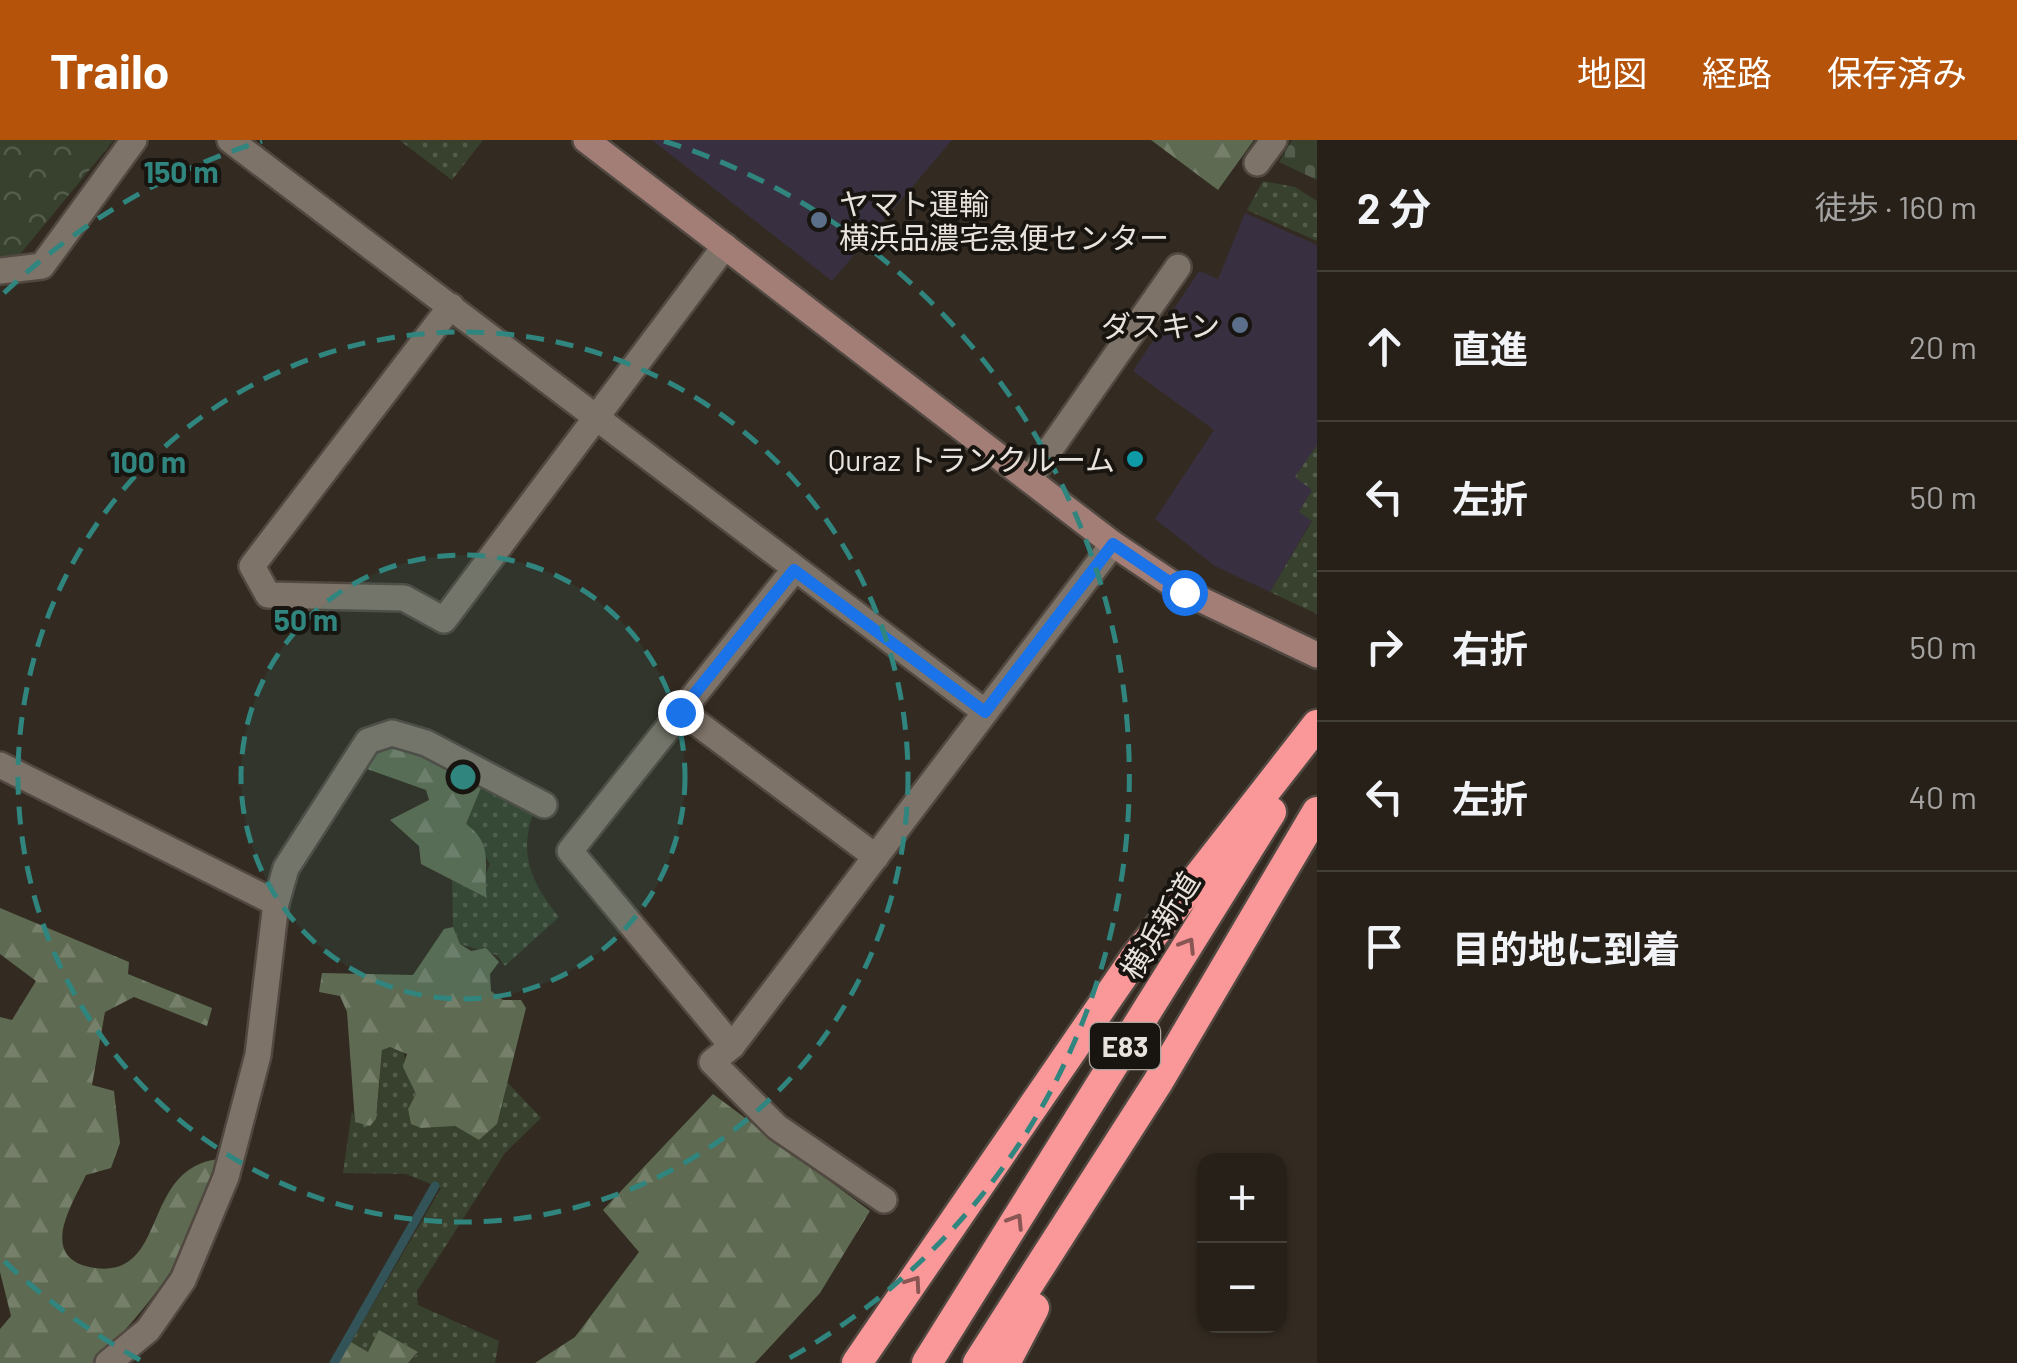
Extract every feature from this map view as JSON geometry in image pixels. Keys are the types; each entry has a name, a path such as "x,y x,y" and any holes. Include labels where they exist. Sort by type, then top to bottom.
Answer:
{"highway":[{"path":"858,1363 1136,958 1317,725"},
{"name":"横浜新道","path":"928,1363 1273,809 1317,725"},
{"name":"E83","path":"978,1363 1158,1082 1317,812"},
{"path":"1005,1363 1158,1082"}],"street":[{"path":"0,271 42,266 134,140"},
{"path":"230,140 985,712"},
{"path":"586,140 1113,544 1184,592 1306,650"},
{"path":"1256,163 1274,140"},
{"path":"451,306 252,566 268,596 404,598 444,620 725,246"},
{"path":"1030,478 1178,267"},
{"path":"884,1200 777,1128 712,1062 732,1046 1113,544"},
{"path":"732,1046 570,850 794,570"},
{"path":"680,712 876,856"},
{"path":"108,1363 148,1330 184,1280 226,1177 258,1056 276,903 286,868 368,740 392,733 426,743 544,805"},
{"path":"0,765 276,903"}],"shaded area":[{"name":"ヤマト運輸 横浜品濃宅急便センター","path":"652,140 952,140 832,281"},
{"name":"ダスキン","path":"1245,213 1317,245 1317,445 1296,477 1312,490 1312,520 1270,592 1215,566 1155,519 1214,430 1133,371 1199,271 1218,279"}],"green space":[{"path":"0,140 114,140 17,258 0,260"},
{"path":"399,140 483,140 452,180"},
{"path":"1151,140 1254,140 1218,190"},
{"path":"1292,140 1317,140 1317,180 1279,162"},
{"path":"1263,181 1295,187 1317,201 1317,241 1247,210"},
{"path":"1317,445 1317,614 1270,592 1312,521 1299,512 1312,490 1295,477"},
{"path":"390,745 411,749 483,783 466,824 485,849 487,898 421,864 419,846 390,820 429,800 426,790 367,769 375,751"},
{"path":"483,783 534,811 527,841 530,867 541,892 559,917 505,966 497,955 460,944 453,927 452,880 487,897 484,879 490,864 466,824"},
{"path":"0,908 129,962 128,974 212,1008 207,1026 134,997 105,1012 92,1085 114,1091 120,1143 111,1168 86,1175 73,1201 63,1229 67,1254 77,1263 95,1268 118,1267 134,1257 176,1182 193,1167 218,1159 201,1217 188,1244 154,1295 94,1363 0,1363 0,1329 11,1316 0,1272 0,1017 12,1020 36,981 0,954"},
{"path":"453,927 460,944 471,951 486,948 499,962 490,974 491,991 503,1000 521,1000 526,1008 497,1124 479,1140 455,1126 421,1128 411,1124 408,1109 416,1094 403,1067 407,1054 390,1047 382,1050 376,1119 370,1126 355,1122 347,1012 340,996 319,992 322,973 413,975 444,929"},
{"path":"402,1048 416,1094 408,1109 412,1124 421,1128 455,1126 479,1140 497,1124 506,1081 541,1118 505,1153 417,1291 418,1305 499,1341 495,1363 408,1363 418,1353 368,1353 351,1342 441,1188 406,1174 343,1173 352,1110 355,1122 378,1104 382,1049"},
{"path":"713,1094 870,1211 820,1293 755,1363 535,1363 575,1337 639,1252 603,1210"},
{"path":"379,1330 418,1352 408,1363 336,1363 351,1342 368,1352"}],"waterway":[{"path":"334,1363 435,1186"}],"place":[{"name":"ヤマト運輸 横浜品濃宅急便センター","path":"819,220"},
{"name":"ダスキン","path":"1240,325"},
{"name":"Quraz トランクルーム","path":"1135,459"}],"route":[{"path":"680,712 794,570 985,712 1113,544 1184,592"}]}
